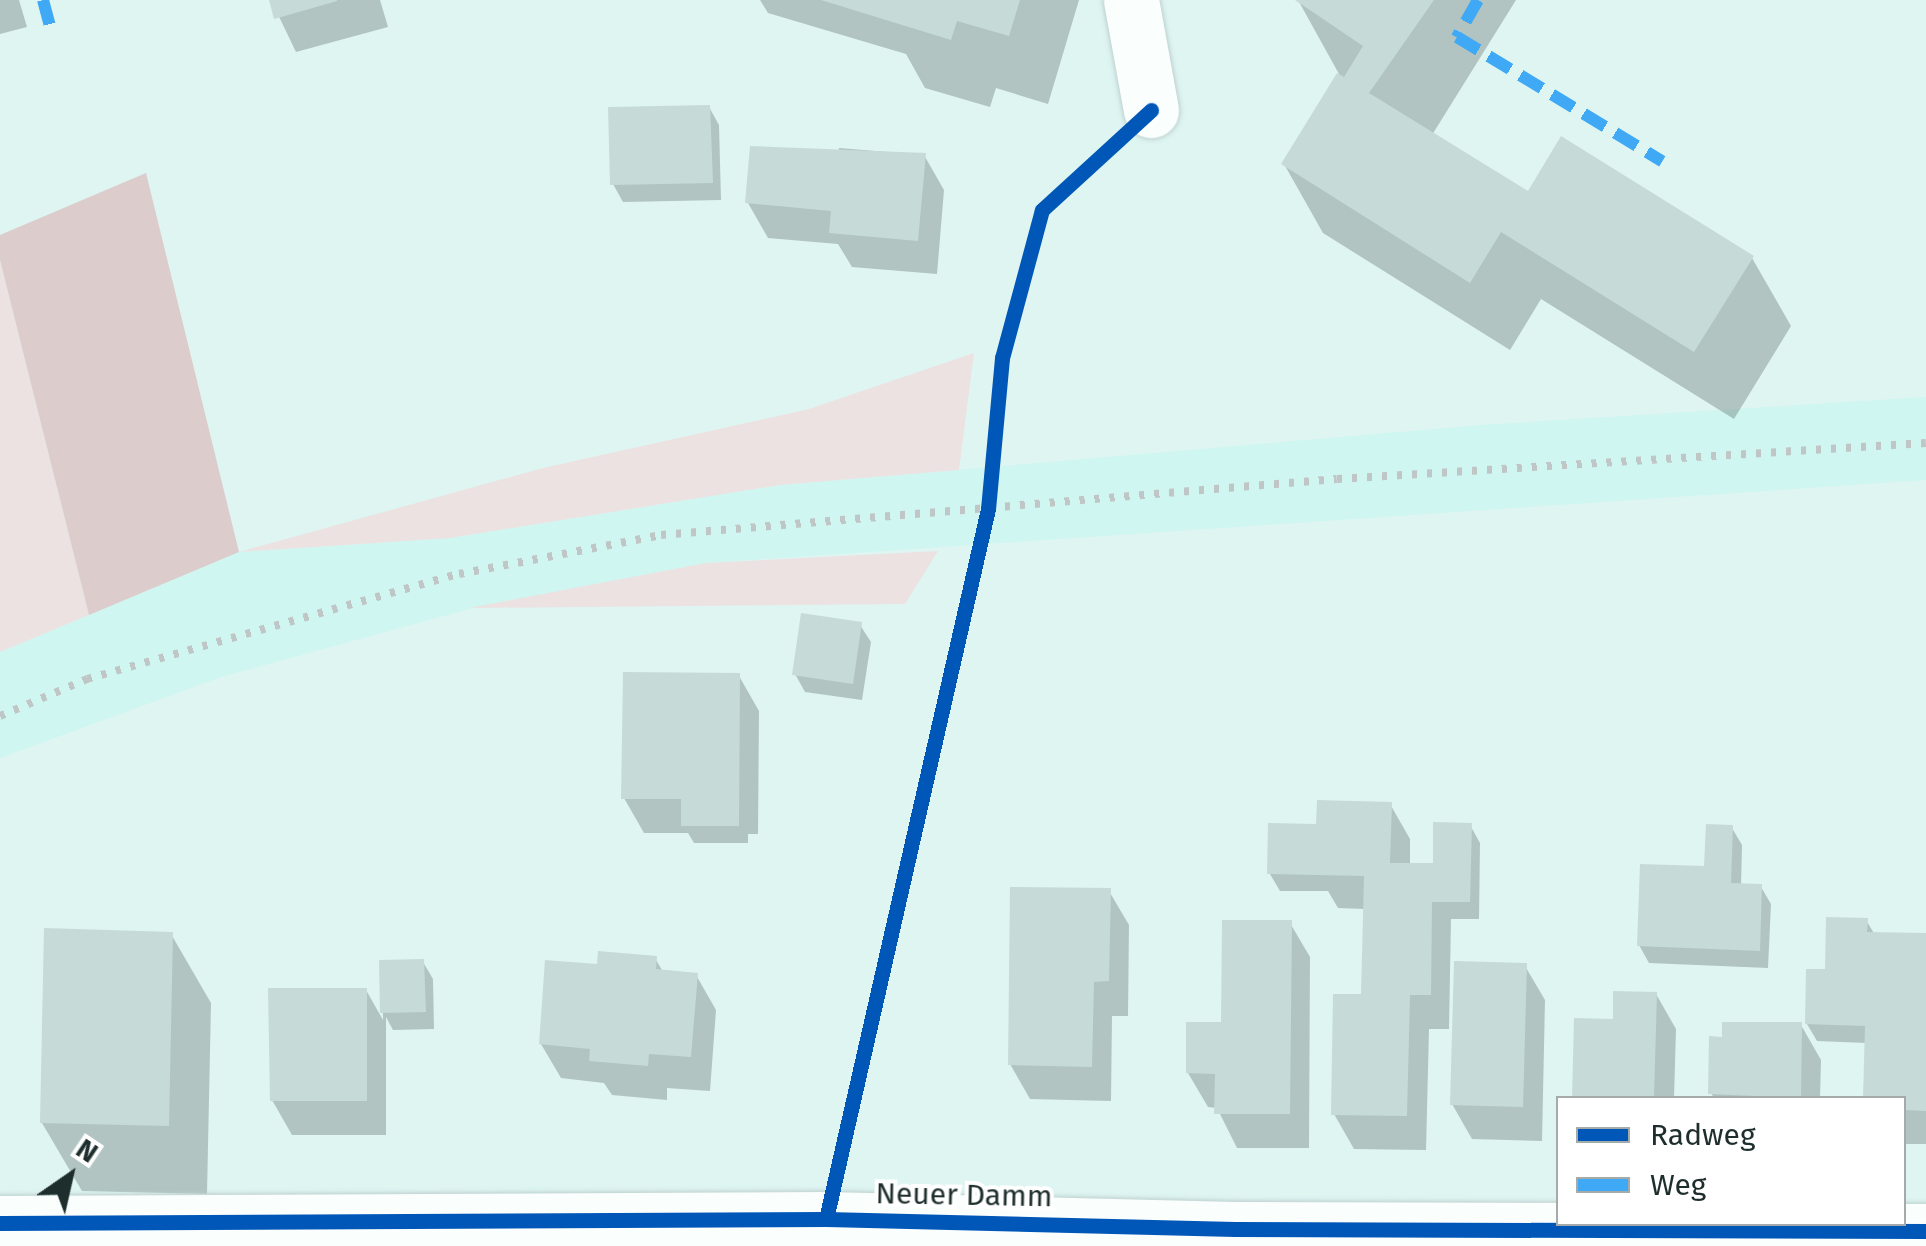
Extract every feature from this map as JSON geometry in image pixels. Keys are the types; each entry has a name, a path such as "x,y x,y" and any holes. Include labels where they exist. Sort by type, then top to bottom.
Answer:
{"street":[{"path":"1131,0 1152,110"},
{"name":"Neuer Damm","path":"0,1222 83,1235 826,1219 1235,1238 1926,1231"}],"shaded area":[{"path":"146,173 239,552 89,615 0,260 0,235"},
{"path":"0,260 89,615 0,652"},
{"path":"974,353 959,470 780,485 450,538 239,552 543,468 809,409"},
{"path":"1926,397 1926,480 706,563 469,609 221,677 0,758 0,652 239,552 450,538 780,485 1482,425"},
{"path":"938,551 905,604 469,608 706,563"}],"building":[{"path":"269,0 337,0 337,1 274,19"},
{"path":"821,0 1020,0 1009,36 957,21 951,40"},
{"path":"1295,0 1434,0 1369,93 1528,191 1561,136 1754,256 1694,352 1501,232 1470,283 1281,164 1337,73 1344,77 1363,46"},
{"path":"710,105 713,183 610,185 608,107"},
{"path":"750,146 926,153 918,241 829,233 831,211 745,203"},
{"path":"801,613 862,622 853,684 792,675"},
{"path":"623,672 740,673 739,826 681,826 681,799 621,799"},
{"path":"1317,800 1392,802 1390,863 1433,863 1433,822 1472,823 1470,902 1432,902 1431,995 1410,995 1407,1116 1331,1115 1333,994 1361,994 1364,876 1267,874 1268,823 1316,824"},
{"path":"1706,824 1733,825 1731,883 1762,884 1760,951 1637,946 1640,864 1704,866"},
{"path":"1010,887 1111,888 1109,981 1094,982 1092,1067 1008,1065"},
{"path":"1826,917 1868,918 1867,932 1926,933 1926,1111 1906,1110 1906,1096 1863,1096 1865,1026 1805,1024 1806,969 1825,969"},
{"path":"1222,920 1292,920 1290,1114 1214,1114 1215,1074 1186,1073 1186,1022 1221,1022"},
{"path":"44,928 173,932 169,1126 40,1123"},
{"path":"598,951 657,956 656,969 698,973 691,1057 649,1054 648,1066 589,1061 590,1049 539,1044 545,960 597,964"},
{"path":"424,959 426,1012 380,1013 379,960"},
{"path":"1454,961 1527,963 1523,1107 1450,1105"},
{"path":"268,988 367,988 367,1101 270,1101"},
{"path":"1613,991 1657,992 1654,1096 1572,1096 1574,1018 1613,1019"},
{"path":"1722,1022 1802,1022 1801,1096 1708,1094 1709,1036 1722,1037"}],"railway":[{"path":"0,716 87,679 459,574 661,535 1337,479 1926,443"}],"marked path":[{"path":"43,0 50,26"},
{"path":"1478,0 1457,37 1662,161"}],"cycle path":[{"path":"826,1219 988,509 1002,358 1042,210 1151,110"},
{"path":"0,1223 826,1219 1235,1229 1926,1231"}]}
